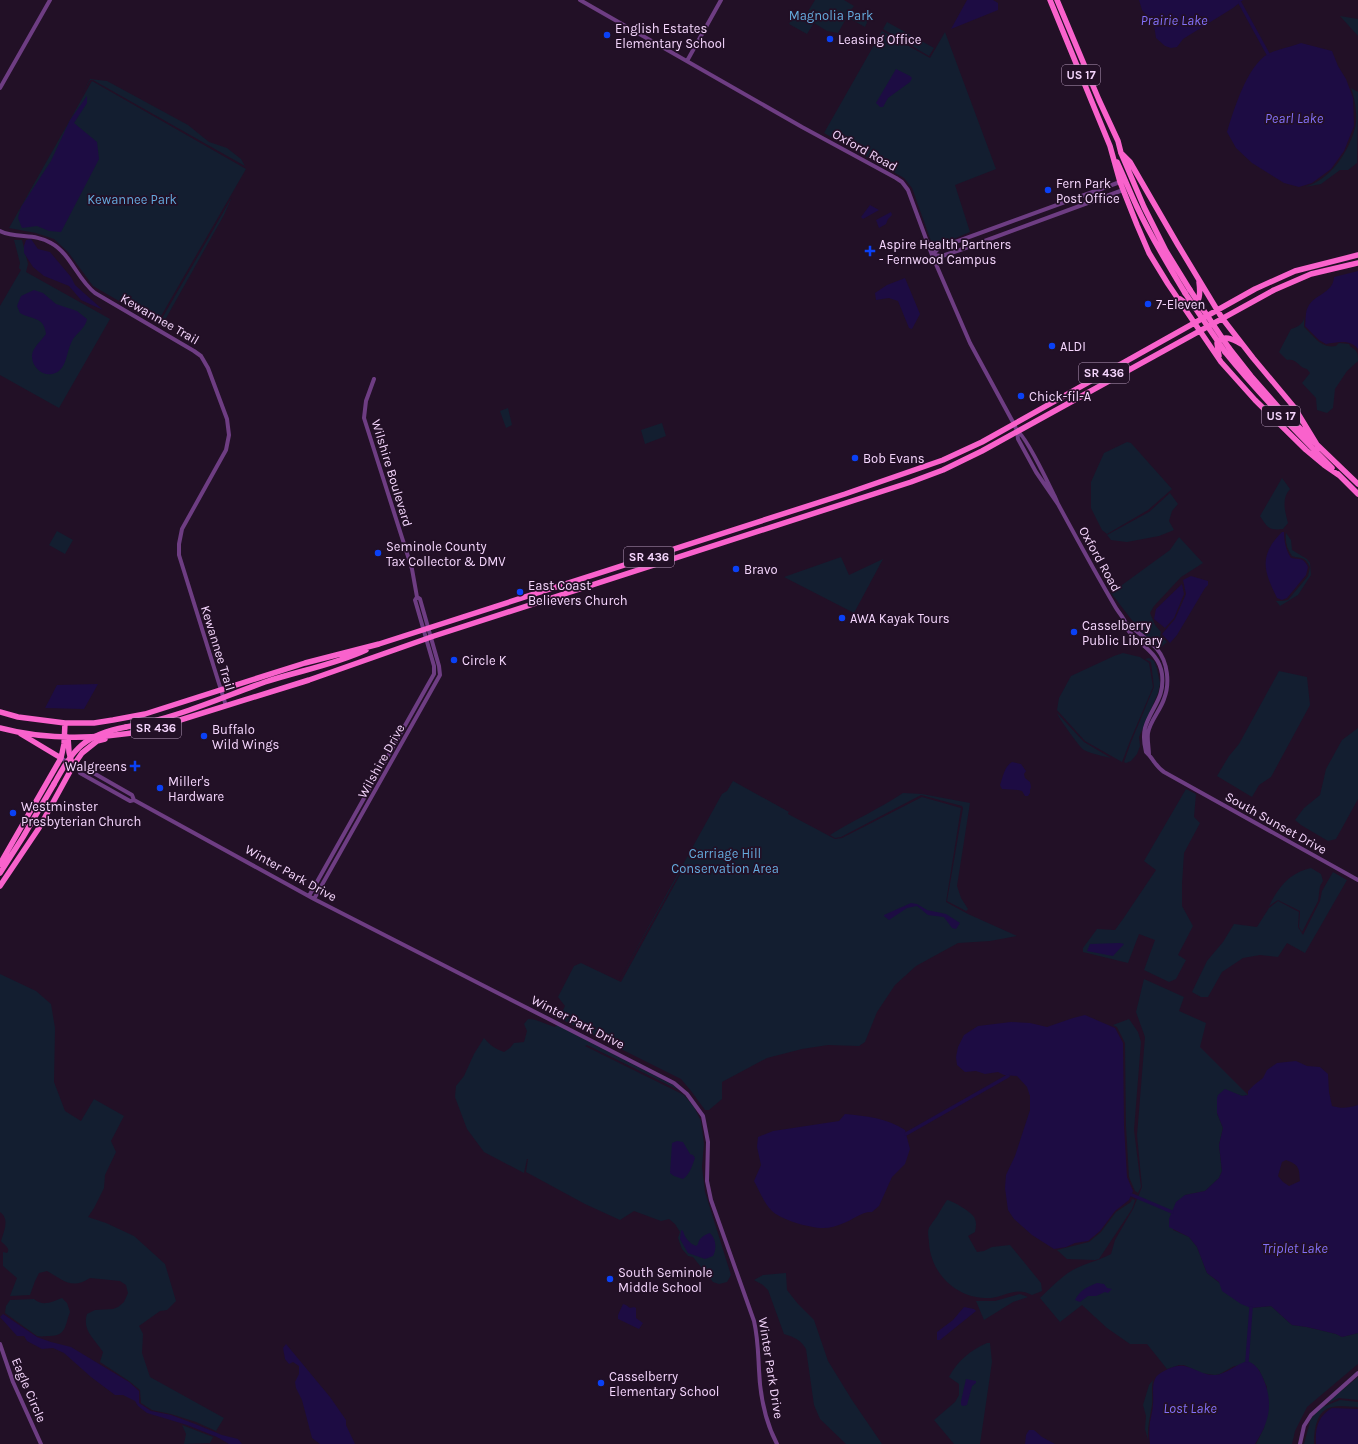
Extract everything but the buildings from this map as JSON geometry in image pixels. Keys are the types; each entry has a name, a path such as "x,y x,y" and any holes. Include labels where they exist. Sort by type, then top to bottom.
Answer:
{"main road":[{"name":"US 17","path":"1050,0 1112,151 1138,208 1166,263 1188,292 1246,378 1358,494"},
{"name":"US 17","path":"1057,0 1118,141 1121,152 1144,206 1188,292"},
{"path":"1112,151 1120,182 1136,225 1149,253 1194,323 1221,361 1255,400 1306,450 1340,476"},
{"path":"1121,152 1130,162 1222,318 1294,407 1319,448"},
{"name":"SR 436","path":"2,713 30,719 67,723 97,722 138,715 221,691 307,663 379,644 845,494 944,460 982,442 1255,289 1295,271 1358,255"},
{"name":"SR 436","path":"0,728 19,733 66,738 119,736 145,731 309,680 526,606 694,553 916,480 936,473 966,459 1260,296 1311,274 1358,263"},
{"path":"1176,297 1187,304 1196,304 1200,297 1198,279"},
{"path":"1221,361 1217,348 1217,343 1220,339 1225,337 1230,338 1244,346"},
{"name":"US 17","path":"1227,350 1271,399 1319,448 1358,484"},
{"path":"936,473 938,466 944,460"},
{"path":"916,480 928,470 930,464"},
{"path":"708,548 713,539 718,535"},
{"path":"694,553 699,547 700,541"},
{"path":"545,600 551,593 566,584"},
{"path":"526,606 538,599 540,592"},
{"path":"0,873 71,755 85,742 111,730 171,716 292,674 349,657 379,644"},
{"path":"1,719 2,713"},
{"path":"0,864 64,752 67,723"},
{"name":"Winter Park Drive","path":"19,733 61,758"},
{"path":"0,886 39,828 73,766 82,753 97,741 119,736"},
{"path":"66,738 73,766"}],"street":[{"path":"0,88 50,0"},
{"name":"Oxford Road","path":"580,0 902,182 910,196 932,255 970,343 1014,424 1018,439 1036,472 1058,504 1103,586 1126,624 1126,628 1154,654 1160,664 1163,682 1159,700 1148,721 1144,736 1146,752 1160,770 1184,783"},
{"path":"687,61 721,0"},
{"path":"932,255 939,248 1045,208 1120,182"},
{"path":"932,255 942,256 1123,190"},
{"path":"1081,195 1084,204"},
{"path":"1061,203 1064,212"},
{"path":"1045,208 1049,218"},
{"name":"Kewannee Trail","path":"0,231 9,235 34,237 49,242 61,250 83,281 95,293 194,351 201,356 208,368 227,419 229,435 226,450 182,529 179,544 179,555 226,706"},
{"path":"973,235 977,244"},
{"name":"Wilshire Boulevard","path":"374,379 366,401 364,418 412,569 417,597 415,600 426,629"},
{"name":"Wilshire Drive","path":"312,898 338,858 440,675 439,666 426,629"},
{"name":"Wilshire Drive","path":"312,898 333,855 432,678 434,666 429,638"},
{"path":"434,666 439,666"},
{"name":"Winter Park Drive","path":"61,758 79,769 83,767 132,795 134,800 312,898 674,1083 681,1088 693,1100 703,1116 707,1131 707,1181 711,1200 756,1329 762,1399 769,1426 777,1444"},
{"name":"South Sunset Drive","path":"1184,783 1358,880"},
{"path":"368,791 374,794"},
{"path":"333,855 338,858"},
{"name":"Eagle Circle","path":"0,1344 13,1382 41,1444"},
{"path":"1300,1444 1304,1426 1311,1415 1358,1373"}],"green space":[{"name":"Magnolia Park","path":"815,0 844,0 854,6 851,10 868,20 865,27 847,17 838,33 827,31 814,23 807,34 789,24 795,13 804,18"},
{"path":"1340,16 1358,19 1358,36"},
{"path":"887,22 934,48 929,56 883,29"},
{"path":"882,31 930,58 945,32 996,169 955,185 970,232 937,246 932,244 912,188 904,178 824,133"},
{"path":"90,79 107,81 188,125 209,142 227,148 241,159 245,166 93,80 90,80 82,94"},
{"name":"Kewannee Park","path":"92,81 246,169 157,323 93,286 68,252 54,239 36,233 9,228"},
{"path":"1351,88 1358,92 1357,163 1348,170 1340,170 1321,184 1305,187 1323,178 1337,164 1348,147 1355,128 1356,119 1355,102"},
{"path":"232,197 224,215 165,320 160,322"},
{"path":"14,240 22,240 28,264 26,272 110,319 59,408 0,375 0,306 21,270 19,268 20,263"},
{"path":"1304,316 1304,327 1322,344 1326,346 1336,346 1339,343 1349,344 1357,354 1358,361 1347,371 1335,389 1333,408 1327,413 1317,410 1316,398 1302,383 1310,373 1307,369 1293,360 1287,360 1279,352 1291,329 1300,325"},
{"path":"508,408 512,425 506,428 500,411"},
{"path":"662,423 666,436 645,444 641,430"},
{"path":"1127,442 1131,443 1172,489 1148,510 1107,534 1102,530 1091,508 1091,482 1104,453"},
{"path":"1282,478 1290,489 1285,497 1285,510 1288,523 1283,529 1271,529 1260,516"},
{"path":"1170,493 1178,504 1172,511 1169,521 1174,530 1159,536 1127,542 1111,540 1107,535 1149,512"},
{"path":"57,531 73,540 65,554 49,545"},
{"path":"1286,533 1291,540 1292,550 1307,559 1310,563 1311,575 1298,595 1280,606 1276,601 1288,600 1308,576 1310,567 1305,559 1292,556 1287,545"},
{"path":"1179,537 1203,563 1181,577 1154,606 1150,613 1155,625 1161,632 1160,635 1167,642 1159,649 1141,632 1111,593 1170,550"},
{"path":"841,557 849,575 883,559 854,613 784,577"},
{"path":"1123,653 1140,657 1149,663 1153,687 1122,762 1085,741 1057,710 1059,698 1071,676"},
{"path":"1149,658 1154,661 1157,669 1160,683 1158,693 1139,737 1140,746 1137,754 1131,761 1126,763 1124,762 1131,742 1154,687 1151,662 1145,659"},
{"path":"1279,671 1307,677 1310,705 1271,777 1259,785 1252,797 1217,776 1229,756 1239,744"},
{"path":"1057,713 1084,742 1111,758 1084,750 1069,732"},
{"path":"1358,728 1358,799 1336,839 1328,841 1295,820 1304,808 1320,795 1326,769 1342,740"},
{"name":"Carriage Hill Conservation Area","path":"733,781 789,812 788,814 835,839 842,838 922,797 961,808 946,902 968,914 1017,936 990,941 958,943 916,966 895,985 877,1012 865,1042 859,1046 828,1045 802,1049 767,1058 722,1082 722,1099 709,1110 705,1110 681,1079 559,1018 565,1006 558,997 574,966 581,963 621,982 681,873 679,874 619,980 722,794 727,791"},
{"path":"1186,789 1196,794 1194,817 1200,823 1184,853 1182,906 1193,926 1178,955 1186,960 1176,979 1169,982 1144,970 1155,940 1139,934 1128,963 1083,952 1083,948 1097,929 1115,930 1156,870 1144,861"},
{"path":"903,793 922,794 970,803 957,886 961,898 968,909 966,911 947,901 963,808 962,806 921,795 841,837 835,838 830,835"},
{"path":"1311,868 1321,874 1323,881 1320,886 1318,901 1302,932 1299,927 1300,911 1278,900 1269,906 1281,887 1291,877 1303,870"},
{"path":"1333,872 1347,880 1305,953 1287,943 1278,957 1260,955 1243,958 1222,972 1208,997 1201,997 1192,992 1207,961 1223,942 1234,924 1257,927 1269,908 1278,901 1299,912 1298,927 1303,935 1320,901 1322,891"},
{"path":"0,974 36,991 51,1004 55,1028 54,1082 65,1111 81,1121 94,1099 124,1116 111,1141 116,1152 105,1175 104,1188 88,1217 106,1223 134,1236 165,1264 176,1301 167,1310 160,1311 139,1326 143,1334 142,1353 150,1377 224,1418 216,1431 196,1422 152,1410 141,1403 140,1390 100,1362 103,1352 87,1330 87,1314 95,1310 113,1309 124,1302 128,1293 126,1285 120,1281 90,1278 84,1282 73,1283 63,1280 47,1271 39,1273 30,1295 10,1296 17,1278 3,1266 3,1252 7,1253 8,1250 1,1241 6,1222 5,1218 0,1212"},
{"path":"1144,979 1184,997 1179,1011 1206,1023 1200,1047 1248,1095 1242,1096 1225,1090 1217,1113 1223,1128 1219,1145 1222,1171 1219,1178 1205,1191 1185,1195 1173,1230 1189,1237 1197,1247 1207,1273 1251,1308 1271,1306 1292,1325 1307,1327 1336,1334 1342,1337 1358,1333 1358,1364 1307,1407 1295,1431 1292,1444 1256,1444 1264,1428 1267,1387 1259,1370 1253,1364 1234,1366 1220,1374 1215,1375 1201,1373 1184,1365 1167,1369 1147,1344 1130,1344 1107,1328 1082,1305 1060,1322 1040,1298 1068,1273 1111,1254 1115,1240 1133,1209 1142,1187 1137,1135 1145,1037 1136,1012"},
{"path":"528,1019 555,1027 557,1025 673,1085 685,1093 587,1045 585,1046 684,1095 694,1107 701,1121 704,1144 702,1167 705,1192 731,1275 727,1282 719,1284 713,1282 693,1257 688,1256 682,1249 678,1238 680,1232 675,1224 669,1219 661,1221 634,1211 620,1220 585,1204 526,1172 528,1159 524,1173 484,1152 467,1129 455,1097 456,1086 464,1076 474,1054 484,1038 498,1050 504,1052 514,1043 524,1042 527,1031 524,1024"},
{"path":"1129,1019 1138,1032 1141,1042 1134,1130 1141,1187 1138,1193 1135,1191 1129,1177 1126,1126 1125,1043 1117,1027 1113,1025"},
{"path":"1132,1199 1135,1200 1132,1209 1099,1259 1067,1259 1057,1250 1089,1242 1101,1232 1116,1212 1131,1202"},
{"path":"947,1200 969,1212 974,1217 976,1223 975,1232 968,1236 977,1252 984,1251 992,1247 1010,1245 1041,1283 1042,1291 1032,1295 1020,1291 991,1298 974,1297 955,1288 946,1281 934,1264 929,1243 928,1230"},
{"path":"786,1273 787,1290 814,1320 828,1361 882,1444 846,1444 820,1419 814,1405 806,1349 797,1339 784,1334 768,1290 754,1280 763,1275"},
{"path":"1020,1294 1028,1297 1013,1302 984,1320 976,1301 995,1301"},
{"path":"62,1298 67,1303 70,1312 60,1334 37,1336 5,1313 6,1306 10,1300 34,1299 44,1303"},
{"path":"990,1343 992,1362 980,1444 954,1444 934,1420 955,1402 959,1395 959,1384 949,1377 952,1371 960,1361 975,1349"},
{"path":"1358,1377 1358,1400 1339,1398 1324,1405"},
{"path":"1153,1380 1148,1440 1145,1429 1146,1416 1143,1405 1149,1385"},
{"path":"1340,1400 1358,1402 1358,1407 1338,1406 1322,1412 1315,1427 1314,1444 1304,1444 1311,1418 1323,1406"},
{"path":"182,1425 213,1437 210,1443 184,1444 186,1434"}],"water":[{"path":"967,0 993,0 998,3 998,10 951,29"},
{"name":"Prairie Lake","path":"1139,0 1243,0 1233,8 1183,39 1177,47 1171,48 1165,46 1156,38 1154,25 1142,10"},
{"name":"Pearl Lake","path":"1301,43 1332,51 1338,66 1346,79 1353,98 1354,126 1344,151 1331,169 1312,183 1299,187 1284,183 1252,163 1236,148 1227,132 1242,89 1260,60 1272,52"},
{"path":"896,69 912,78 910,82 888,98 883,107 880,107 876,103"},
{"path":"87,96 87,103 74,123 97,142 99,159 61,232 49,231 37,226 22,228 18,218 21,207 51,161 70,120"},
{"path":"870,205 879,210 863,219 861,217"},
{"path":"891,212 892,215 886,224 879,228 876,220"},
{"path":"31,239 38,249 50,252 71,277 75,285 103,310 81,300 69,286 44,276 33,267 24,253 26,240"},
{"path":"1358,271 1358,349 1348,342 1326,344 1319,340 1305,326 1307,309 1314,299 1327,291 1333,283 1334,277"},
{"path":"905,278 920,314 912,329 909,328 898,301 889,298 876,300 875,293 887,285"},
{"path":"34,290 43,293 56,304 77,311 87,319 83,327 73,339 62,367 55,373 46,374 37,369 34,365 32,355 34,349 46,334 45,328 37,319 20,313 17,306 21,296"},
{"path":"1282,532 1284,532 1284,539 1291,558 1303,560 1308,567 1306,575 1287,598 1282,600 1277,598 1269,580 1266,556 1274,541"},
{"path":"1191,576 1208,581 1208,585 1177,635 1170,643 1162,634 1175,619 1186,594 1183,580"},
{"path":"1182,584 1184,594 1174,618 1165,628 1154,619 1156,609"},
{"path":"98,684 84,709 45,708 57,685"},
{"path":"1012,762 1021,764 1026,771 1024,774 1025,778 1030,782 1031,787 1028,796 1025,796 1022,791 1002,789 1000,785 1005,769"},
{"path":"911,903 917,904 927,910 946,914 960,923 956,929 952,928 944,917 928,915 917,906 907,908 889,920 884,916"},
{"path":"1090,944 1124,944 1113,956 1087,951"},
{"path":"1085,1015 1115,1028 1123,1043 1124,1126 1127,1177 1133,1191 1129,1200 1115,1211 1100,1231 1088,1241 1054,1249 1032,1235 1014,1219 1008,1210 1005,1188 1006,1175 1015,1156 1030,1110 1030,1096 1027,1087 1017,1076 1004,1075 998,1072 985,1074 976,1071 965,1072 957,1065 956,1057 958,1047 964,1035 978,1026 1011,1022 1030,1023 1047,1027"},
{"name":"Triplet Lake","path":"1296,1061 1307,1066 1320,1067 1328,1074 1329,1092 1332,1106 1345,1108 1358,1105 1358,1333 1342,1337 1336,1334 1307,1327 1292,1325 1271,1306 1251,1308 1241,1304 1222,1291 1219,1282 1207,1273 1197,1247 1189,1237 1169,1227 1169,1219 1176,1202 1185,1195 1205,1191 1219,1178 1222,1171 1219,1145 1223,1128 1217,1113 1218,1095 1225,1089 1242,1096 1248,1095 1248,1091 1263,1078 1267,1070 1277,1063","holes":["1286,1160 1298,1167 1300,1181 1289,1186 1278,1176 1282,1162"]},
{"path":"845,1114 884,1120 905,1130 910,1149 905,1164 892,1177 879,1206 872,1212 861,1214 847,1222 826,1228 803,1225 775,1214 766,1204 754,1181 761,1165 757,1147 758,1137 773,1131 839,1121"},
{"path":"677,1141 683,1142 690,1154 695,1158 692,1167 683,1179 670,1173 672,1143"},
{"path":"681,1230 688,1240 696,1246 702,1237 710,1233 714,1238 715,1244 713,1256 705,1259 688,1253 680,1239"},
{"path":"1097,1283 1104,1284 1107,1288 1112,1289 1108,1293 1105,1292 1096,1296 1088,1296 1080,1302 1075,1300 1084,1289"},
{"path":"623,1304 630,1308 636,1308 636,1318 643,1323 639,1329 618,1319 618,1315"},
{"path":"964,1307 974,1309 976,1311 940,1340 937,1340 937,1332 953,1320"},
{"path":"3,1314 37,1337 71,1347 129,1382 139,1391 139,1403 151,1411 171,1415 222,1435 238,1439 242,1444 229,1444 217,1437 187,1425 147,1413 138,1406 135,1401 123,1395 115,1395 91,1377 64,1353 53,1348 42,1349 27,1341 24,1336 17,1336 0,1317"},
{"path":"286,1344 330,1397 346,1420 346,1425 355,1444 320,1444 312,1438 302,1400 296,1388 295,1382 299,1374 299,1366 293,1362 289,1364 285,1359 283,1348"},
{"name":"Lost Lake","path":"1247,1361 1254,1365 1261,1373 1266,1385 1269,1403 1267,1419 1255,1444 1150,1444 1149,1428 1153,1406 1154,1380 1161,1372 1169,1368 1181,1366 1207,1374 1216,1375 1224,1373"},
{"path":"966,1379 976,1381 976,1383 972,1386 967,1405 963,1406 961,1405 961,1401"},
{"path":"1332,1408 1358,1409 1358,1444 1316,1444 1318,1423 1323,1415"},
{"path":"1029,1430 1034,1430 1042,1437 1055,1444 1025,1444 1026,1435"}],"waterway":[{"path":"1240,3 1268,54"},
{"path":"906,1134 1008,1076"},
{"path":"1132,1195 1172,1212"},
{"path":"1247,1361 1251,1308"}],"place":[{"name":"English Estates Elementary School","path":"607,35"},
{"name":"Leasing Office","path":"830,39"},
{"name":"Fern Park Post Office","path":"1048,190"},
{"name":"Aspire Health Partners - Fernwood Campus","path":"870,251"},
{"name":"7-Eleven","path":"1148,304"},
{"name":"ALDI","path":"1052,346"},
{"name":"Chick-fil-A","path":"1021,396"},
{"name":"Bob Evans","path":"855,458"},
{"name":"Seminole County Tax Collector & DMV","path":"378,553"},
{"name":"Bravo","path":"736,569"},
{"name":"East Coast Believers Church","path":"520,592"},
{"name":"AWA Kayak Tours","path":"842,618"},
{"name":"Casselberry Public Library","path":"1074,632"},
{"name":"Circle K","path":"454,660"},
{"name":"Buffalo Wild Wings","path":"204,736"},
{"name":"Walgreens","path":"135,766"},
{"name":"Miller's Hardware","path":"160,788"},
{"name":"Westminster Presbyterian Church","path":"13,813"},
{"name":"South Seminole Middle School","path":"610,1279"},
{"name":"Casselberry Elementary School","path":"601,1383"}]}
